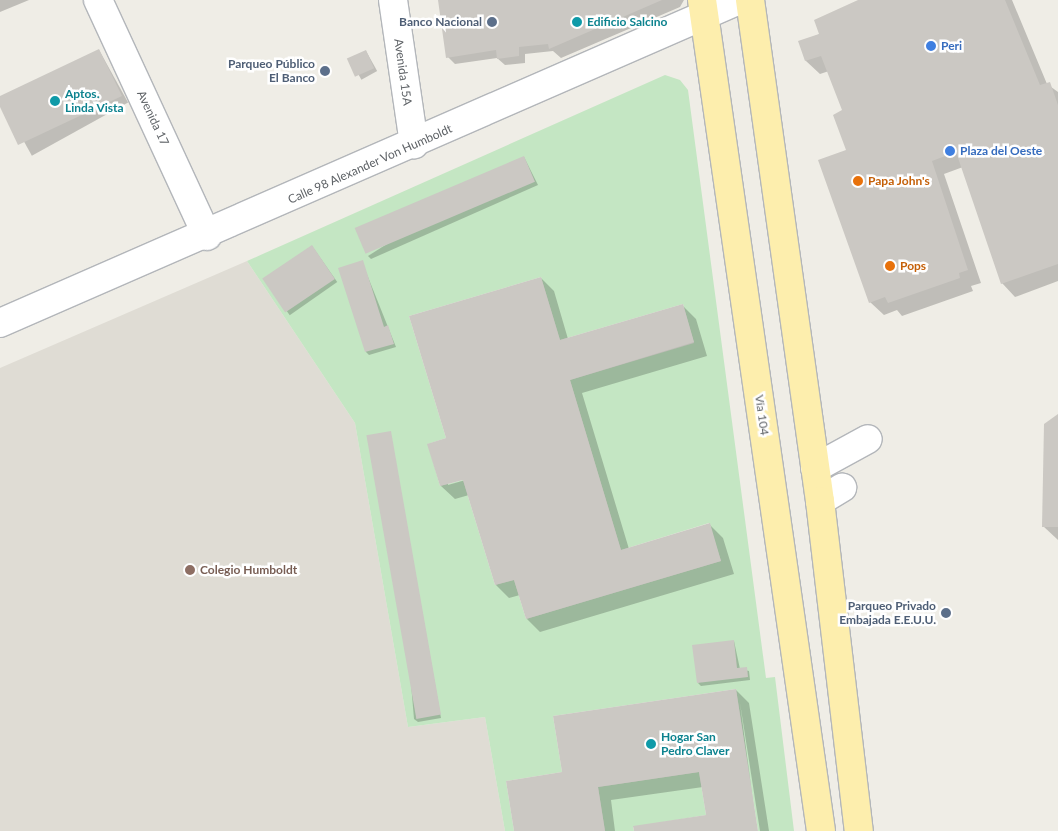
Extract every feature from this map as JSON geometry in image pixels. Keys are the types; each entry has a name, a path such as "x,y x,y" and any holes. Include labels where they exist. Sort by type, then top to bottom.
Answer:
{"main road":[{"path":"750,0 815,468 831,494 859,831"},
{"name":"Vía 104","path":"703,9 821,831"}],"street":[{"name":"Avenida 17","path":"98,0 207,236"},
{"name":"Avenida 15A","path":"393,0 414,144"},
{"name":"Calle 98 Alexander Von Humboldt","path":"0,323 207,236 414,144 703,9 738,0"},
{"path":"815,468 868,439"}],"shaded area":[{"name":"Colegio Humboldt","path":"247,261 355,423 408,727 485,717 505,831 0,831 0,368"}],"green space":[{"path":"665,75 680,80 688,90 766,678 775,677 794,831 758,831 736,689 553,716 562,772 506,781 514,831 505,831 485,717 408,727 355,423 247,261","holes":["541,277 560,340 683,304 694,343 570,380 621,550 709,523 721,561 526,619 514,580 495,585 463,480 440,486 428,444 446,438 409,316"]},
{"path":"699,772 706,815 633,827 634,831 605,831 598,787"}],"building":[{"name":"Banco Nacional","path":"438,0 662,0 549,49 548,44 519,47 519,56 497,59 496,50 446,58"},
{"name":"Plaza del Oeste","path":"858,0 1005,0 1040,85 1050,82 1058,105 1058,264 1001,284 956,152 932,161 968,270 959,273 960,278 888,303 885,297 869,303 818,160 846,150 833,115 842,110 821,56 805,61 798,41 819,34 814,20"},
{"name":"Aptos. Linda Vista","path":"99,49 122,96 18,145 0,107 0,96"},
{"path":"366,50 374,68 355,77 347,59"},
{"path":"524,156 535,182 366,254 355,228"},
{"path":"312,245 335,279 285,313 262,279"},
{"path":"363,260 384,327 388,325 394,344 365,352 338,268"},
{"path":"541,277 560,340 683,304 694,342 570,380 621,550 710,523 721,561 526,619 514,580 495,585 463,480 440,486 427,444 446,438 409,316"},
{"path":"1058,414 1058,527 1042,527 1044,424"},
{"path":"391,431 441,715 416,719 366,435"},
{"path":"734,640 737,668 747,667 748,677 697,683 692,645"},
{"name":"Hogar San Pedro Claver","path":"736,689 758,831 634,831 633,826 706,815 699,772 598,787 605,831 514,831 506,781 562,772 553,716"}],"place":[{"name":"Banco Nacional","path":"492,22"},
{"name":"Edificio Salcino","path":"577,22"},
{"name":"Peri","path":"931,46"},
{"name":"Parqueo Público El Banco","path":"325,71"},
{"name":"Aptos. Linda Vista","path":"55,101"},
{"name":"Plaza del Oeste","path":"950,151"},
{"name":"Papa John's","path":"858,181"},
{"name":"Pops","path":"890,266"},
{"name":"Colegio Humboldt","path":"190,570"},
{"name":"Parqueo Privado Embajada E.E.U.U.","path":"946,613"},
{"name":"Hogar San Pedro Claver","path":"651,744"}]}
